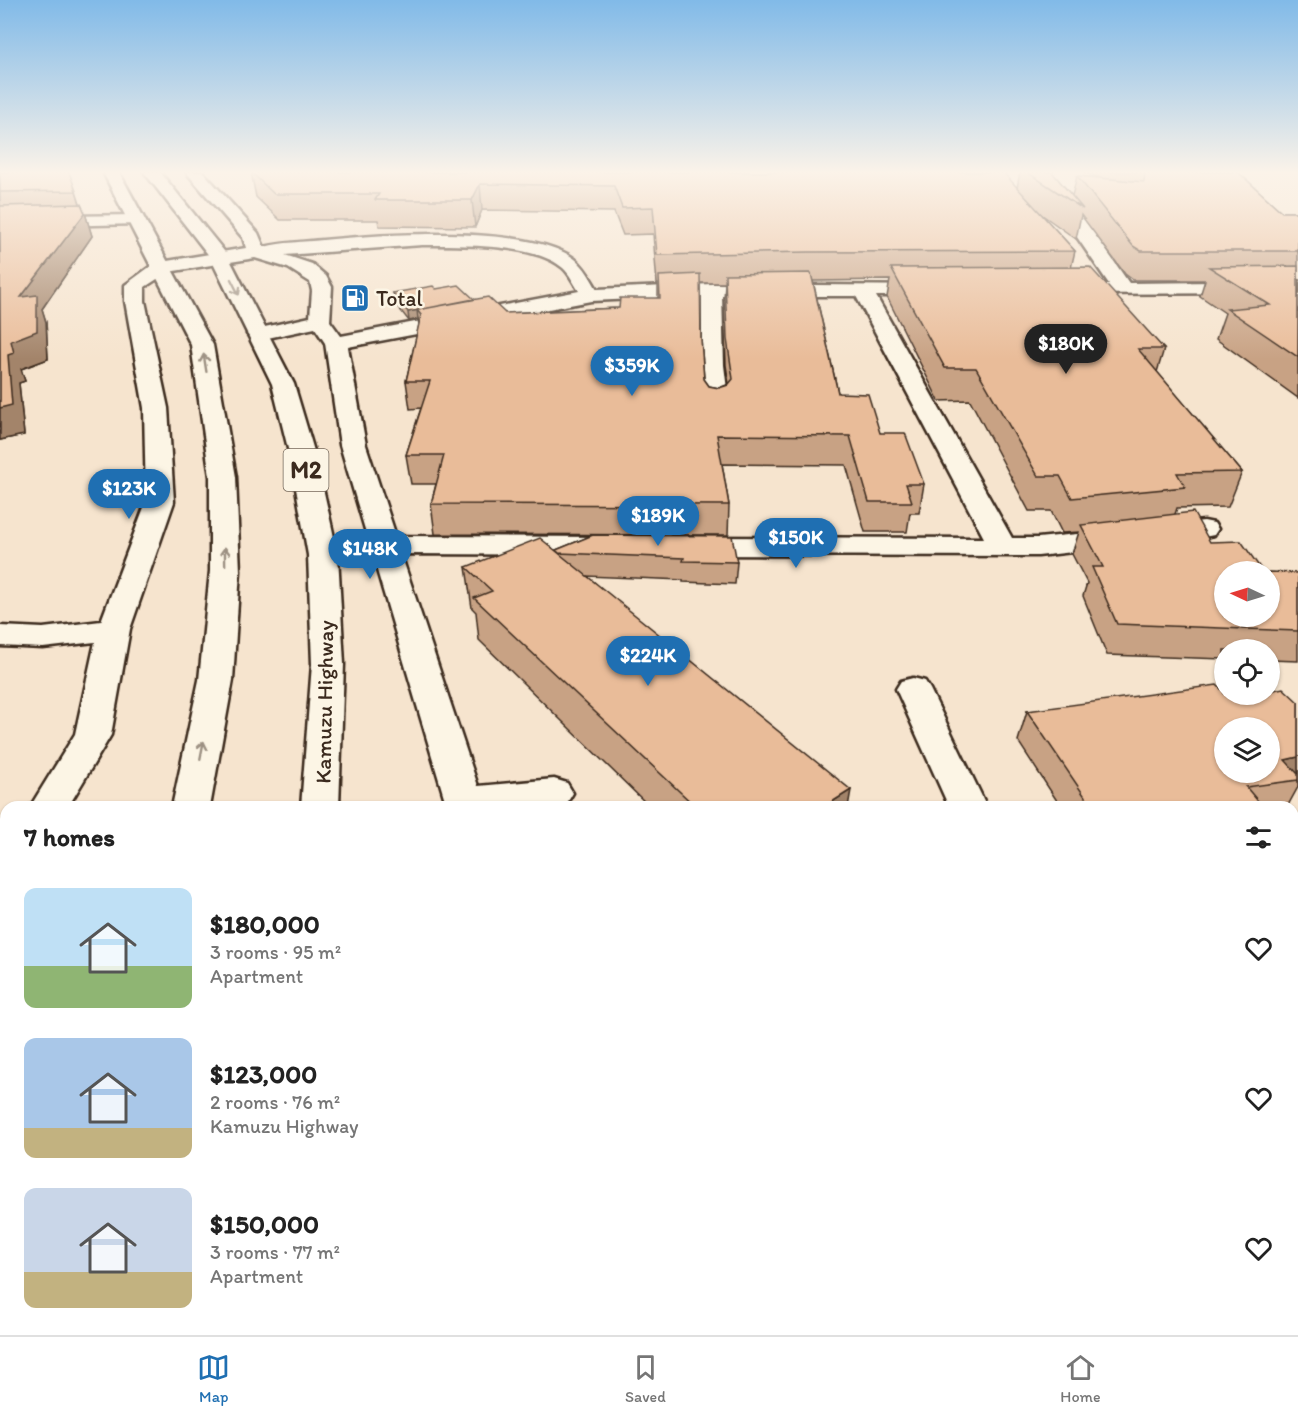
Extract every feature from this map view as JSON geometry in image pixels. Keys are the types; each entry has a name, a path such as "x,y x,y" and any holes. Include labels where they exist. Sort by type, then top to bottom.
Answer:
{"main road":[{"path":"143,234 202,345 223,477 225,571 216,680 192,801"},
{"name":"Kamuzu Highway","path":"202,234 219,256 283,384 304,461 323,555 328,664 320,801"},
{"path":"250,234 256,252"},
{"path":"1085,234 1123,289"},
{"path":"53,801 93,735 114,629 160,502 156,408 135,302 135,285 162,267 219,256 376,241 479,242 525,247 550,254 568,263 591,295"},
{"path":"256,252 303,267 321,281 328,332 353,445 465,801"},
{"path":"1040,290 1298,287"},
{"path":"712,290 712,365 717,406"},
{"path":"258,334 328,332 591,295 712,290 946,290"},
{"path":"863,290 1003,546"},
{"path":"384,546 1038,547 1204,529"},
{"path":"0,636 45,639 114,629"},
{"path":"913,689 965,801"},
{"path":"492,801 554,794"}],"building":[{"path":"0,234 69,234 21,297 37,295 37,331 11,341 14,353 8,355 12,405 0,408"},
{"path":"655,234 1060,234 1075,251 808,252 657,255"},
{"path":"1124,234 1298,234 1298,251 1141,251 1133,246"},
{"path":"1298,266 1298,357 1227,309 1270,305 1209,267"},
{"path":"1090,267 1164,349 1138,349 1242,472 1177,473 1185,487 1072,498 1060,476 1038,476 976,368 945,368 891,268"},
{"path":"811,273 838,393 868,394 880,433 905,433 924,484 906,484 912,502 869,502 850,436 717,435 729,505 431,504 444,455 406,455 430,381 406,381 421,315 417,310 488,297 505,313 619,308 620,298 660,298 659,276 700,274 704,379 709,386 719,388 728,385 733,379 727,339 725,274"},
{"path":"459,285 474,299 408,312 393,293 433,286 436,289"},
{"path":"1193,512 1210,542 1241,541 1255,561 1214,561 1214,627 1280,627 1280,572 1298,573 1298,631 1117,624 1092,567 1103,567 1081,525"},
{"path":"593,535 732,536 737,562 559,553 556,550"},
{"path":"540,538 851,790 834,801 690,801 474,598 492,591 466,567"},
{"path":"1214,685 1214,705 1280,705 1280,689 1283,688 1298,702 1298,757 1285,760 1298,774 1298,780 1280,782 1280,717 1214,717 1214,783 1276,783 1246,787 1258,801 1088,801 1027,711"}],"place":[{"name":"Total","path":"355,298"}]}
